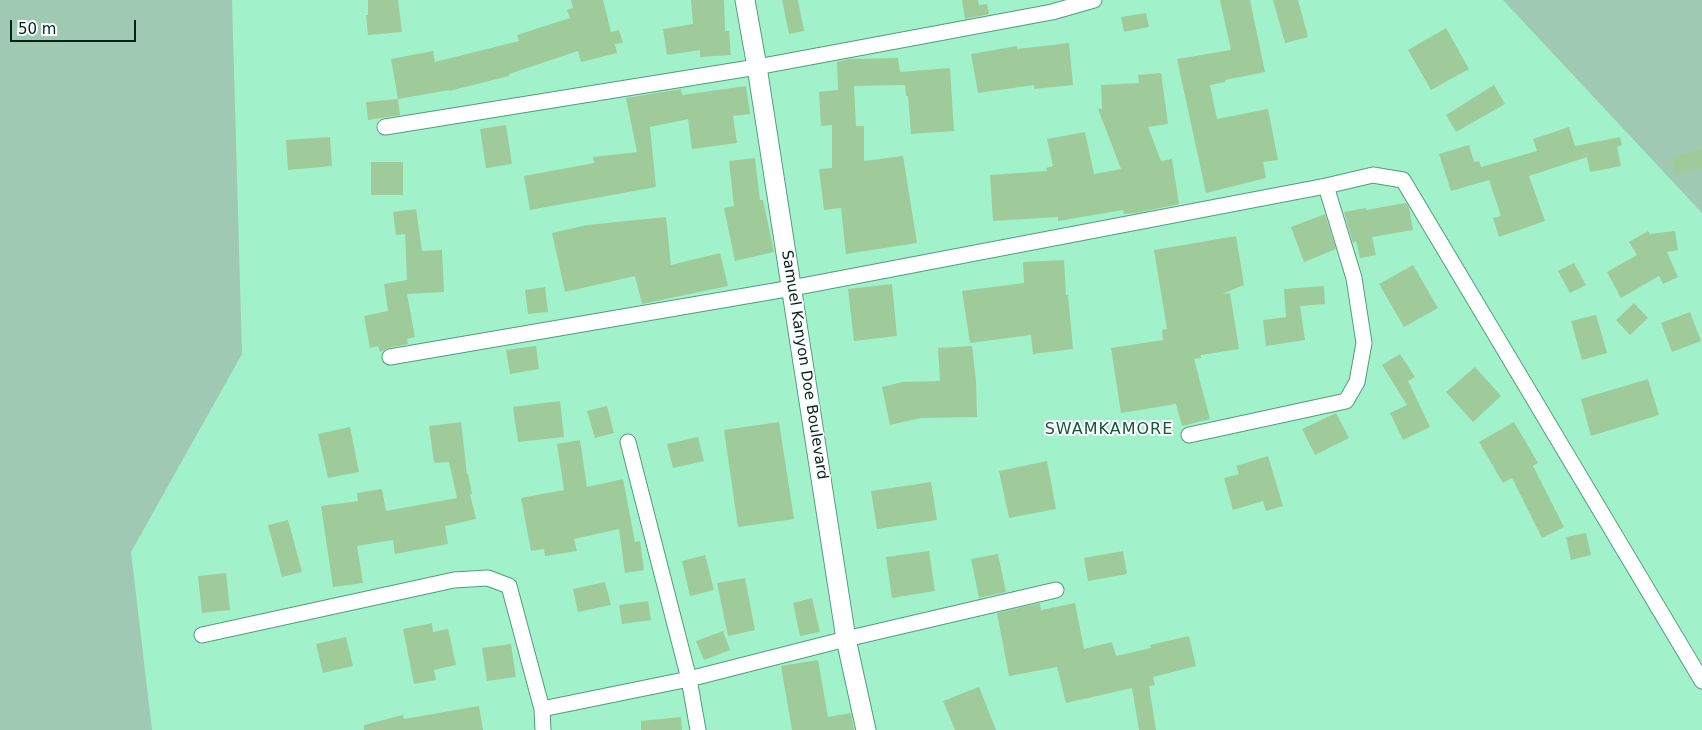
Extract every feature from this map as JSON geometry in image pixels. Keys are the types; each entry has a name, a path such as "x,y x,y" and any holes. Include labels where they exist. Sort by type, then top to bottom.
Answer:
{"street":[{"name":"Samuel Kanyon Doe Boulevard","path":"745,0 758,66 846,639 866,730"},
{"path":"386,127 758,66 1052,12 1094,0"},
{"path":"390,357 792,288 1326,186 1373,175 1403,180 1702,681"},
{"path":"1189,435 1346,401 1357,382 1364,343 1356,287 1326,186"},
{"path":"628,442 689,679 698,730"},
{"path":"202,635 454,580 488,578 509,586 542,709 543,730"},
{"path":"542,709 689,679 846,639 1056,590"}],"green space":[{"path":"0,0 232,0 242,354 131,552 152,730 0,730"},
{"path":"1503,0 1702,0 1702,213"}],"building":[{"path":"368,0 398,0 402,32 368,35 366,15 368,15"},
{"path":"571,0 603,0 611,32 619,30 623,43 615,44 617,53 581,62 578,51 509,74 509,76 449,91 398,99 391,59 433,51 435,62 519,41 517,35 570,18 567,10 573,8"},
{"path":"691,0 724,0 725,31 729,31 731,55 700,57 700,50 667,55 663,29 693,24"},
{"path":"782,0 798,0 804,31 789,34"},
{"path":"962,0 978,0 979,5 987,4 989,14 965,19"},
{"path":"1220,0 1250,0 1265,72 1210,85 1217,119 1268,109 1278,160 1263,162 1266,178 1206,193 1177,59 1231,50"},
{"path":"1273,0 1298,0 1308,37 1285,43"},
{"path":"1146,13 1149,27 1124,32 1121,17"},
{"path":"1446,28 1469,69 1431,90 1408,50"},
{"path":"1069,43 1073,85 1034,89 1034,85 978,93 971,54 1017,46 1017,49"},
{"path":"898,58 900,72 950,68 954,131 911,134 908,96 906,96 905,85 854,86 856,126 864,126 864,161 903,156 917,243 846,254 841,208 824,210 819,169 832,168 832,125 821,126 819,92 838,90 837,62 849,59"},
{"path":"1161,73 1168,124 1148,127 1161,161 1172,159 1179,204 1136,213 1124,214 1123,210 1058,221 1058,217 993,221 990,175 1047,171 1046,168 1053,166 1047,139 1085,132 1094,174 1121,169 1098,109 1102,109 1101,85 1139,83 1138,75"},
{"path":"1494,85 1505,104 1456,132 1446,115"},
{"path":"746,86 750,114 733,116 737,143 692,149 688,119 650,127 656,187 530,210 524,176 594,163 593,157 637,152 626,98 681,89 682,95"},
{"path":"398,99 400,115 368,120 366,102"},
{"path":"506,125 512,164 486,168 480,129"},
{"path":"1569,127 1575,146 1620,137 1622,145 1617,147 1621,166 1590,172 1587,157 1529,176 1545,221 1499,237 1493,218 1501,216 1489,180 1451,191 1439,154 1469,145 1474,162 1479,161 1481,167 1537,151 1533,139"},
{"path":"330,137 332,166 288,170 286,140"},
{"path":"1702,149 1702,168 1676,175 1671,157"},
{"path":"755,158 760,200 763,200 774,252 735,261 724,208 734,206 729,161"},
{"path":"371,162 403,162 403,195 371,195"},
{"path":"1406,203 1409,208 1413,230 1372,237 1376,255 1360,258 1356,241 1353,243 1344,212"},
{"path":"416,209 422,251 442,250 444,292 407,294 415,337 407,339 408,344 388,348 380,352 378,346 370,348 364,316 388,311 384,284 407,280 405,234 396,235 393,212"},
{"path":"1325,214 1336,249 1304,262 1291,227"},
{"path":"666,217 671,265 720,253 728,286 642,304 635,276 565,292 552,233 587,225"},
{"path":"1648,231 1650,234 1675,231 1678,250 1667,252 1678,277 1663,284 1659,276 1621,298 1607,272 1637,255 1629,242"},
{"path":"1236,236 1244,285 1222,294 1230,293 1239,349 1201,355 1201,358 1194,359 1210,419 1182,426 1176,404 1121,413 1111,348 1163,340 1162,330 1167,329 1154,250"},
{"path":"1064,260 1066,295 1068,295 1073,349 1033,354 1031,335 970,343 962,291 1024,283 1023,262"},
{"path":"1574,263 1586,285 1570,293 1558,271"},
{"path":"1413,265 1438,308 1404,327 1379,284"},
{"path":"892,284 897,336 854,341 848,289"},
{"path":"1324,286 1325,304 1300,306 1305,340 1266,346 1263,320 1286,317 1284,289"},
{"path":"545,287 548,312 528,314 525,290"},
{"path":"1634,303 1648,318 1630,335 1616,320"},
{"path":"1690,312 1701,341 1672,352 1661,323"},
{"path":"1596,315 1607,353 1582,360 1571,321"},
{"path":"536,346 539,369 510,374 506,350"},
{"path":"972,346 976,381 977,417 921,418 890,425 882,387 903,382 940,381 938,348"},
{"path":"1400,354 1415,377 1408,381 1430,427 1403,440 1390,413 1407,405 1382,365"},
{"path":"1475,367 1501,396 1473,422 1446,392"},
{"path":"1648,379 1659,415 1591,436 1581,399"},
{"path":"560,401 564,437 518,442 513,407"},
{"path":"607,406 614,433 595,438 587,411"},
{"path":"1336,413 1349,438 1315,455 1302,429"},
{"path":"461,422 467,474 472,494 470,494 476,519 445,526 448,544 395,554 393,540 357,546 363,583 333,587 321,506 358,501 357,493 382,489 386,511 457,498 449,462 434,463 429,426"},
{"path":"779,422 794,519 738,527 724,430"},
{"path":"1514,422 1538,463 1533,466 1564,527 1542,538 1512,478 1503,483 1479,442"},
{"path":"350,427 359,472 328,478 318,434"},
{"path":"698,437 704,461 673,468 667,444"},
{"path":"580,440 587,487 623,479 635,542 640,541 644,570 625,573 619,529 574,539 577,551 545,556 544,549 531,551 521,498 564,490 557,444"},
{"path":"1268,456 1283,506 1266,511 1263,501 1233,510 1224,478 1239,474 1236,466"},
{"path":"1047,461 1056,509 1009,518 999,471"},
{"path":"931,482 937,520 877,529 871,491"},
{"path":"288,520 302,572 282,577 268,525"},
{"path":"1586,533 1591,555 1571,560 1566,537"},
{"path":"929,551 935,591 892,598 886,557"},
{"path":"1123,551 1127,574 1088,581 1084,558"},
{"path":"998,554 1006,592 979,598 971,559"},
{"path":"705,555 714,590 690,596 682,561"},
{"path":"226,573 230,610 202,613 198,576"},
{"path":"745,578 755,630 728,636 717,583"},
{"path":"605,582 611,605 578,612 573,589"},
{"path":"812,598 820,632 800,636 793,603"},
{"path":"648,601 651,620 622,624 619,605"},
{"path":"1040,603 1041,610 1075,603 1084,649 1112,642 1116,656 1151,648 1150,645 1189,636 1196,666 1153,677 1155,685 1149,686 1156,730 1139,730 1132,688 1066,703 1057,667 1009,676 997,613"},
{"path":"432,623 433,632 448,629 456,665 434,670 436,680 414,684 403,629"},
{"path":"723,631 730,650 704,660 696,641"},
{"path":"346,637 353,666 323,673 316,644"},
{"path":"511,644 516,677 487,681 482,648"},
{"path":"818,660 828,717 851,713 854,730 792,730 781,666"},
{"path":"979,687 996,730 955,730 943,701"},
{"path":"479,706 483,730 364,730 364,725 403,715 404,719"},
{"path":"681,717 682,730 641,730 641,721"}],"district":[{"name":"SWAMKAMORE","path":"1109,430"}]}
